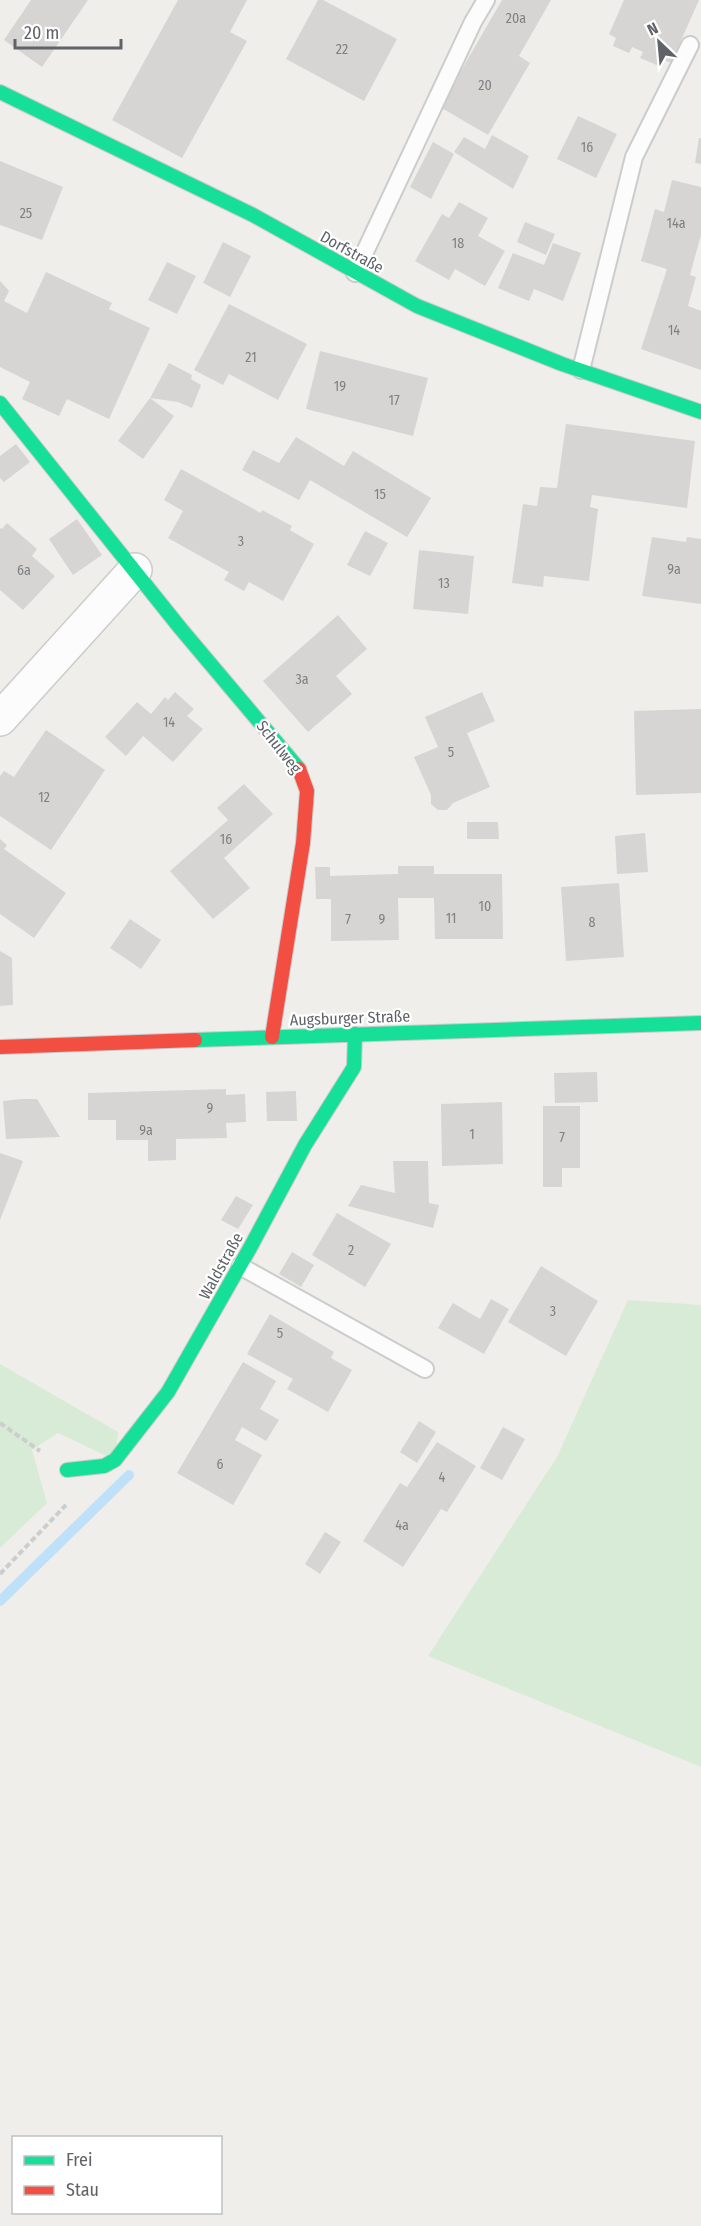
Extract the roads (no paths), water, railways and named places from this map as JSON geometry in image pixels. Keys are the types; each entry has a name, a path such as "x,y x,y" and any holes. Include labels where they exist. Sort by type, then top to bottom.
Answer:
{"street":[{"name":"Dorfstraße","path":"0,92 253,215 417,306 581,370 701,412"},
{"name":"Schulweg","path":"0,404 181,629 302,772 307,791 303,843 272,1037"},
{"path":"0,719 135,570"},
{"name":"Augsburger Straße","path":"0,1047 701,1023"},
{"name":"Waldstraße","path":"67,1470 104,1466 115,1460 168,1392 240,1266 305,1145 354,1067 355,1034"}],"lane":[{"path":"356,273 473,22 486,0"},
{"path":"581,370 634,157 690,45"},
{"path":"240,1266 425,1369"}],"waterway":[{"path":"0,1601 129,1475"}]}
